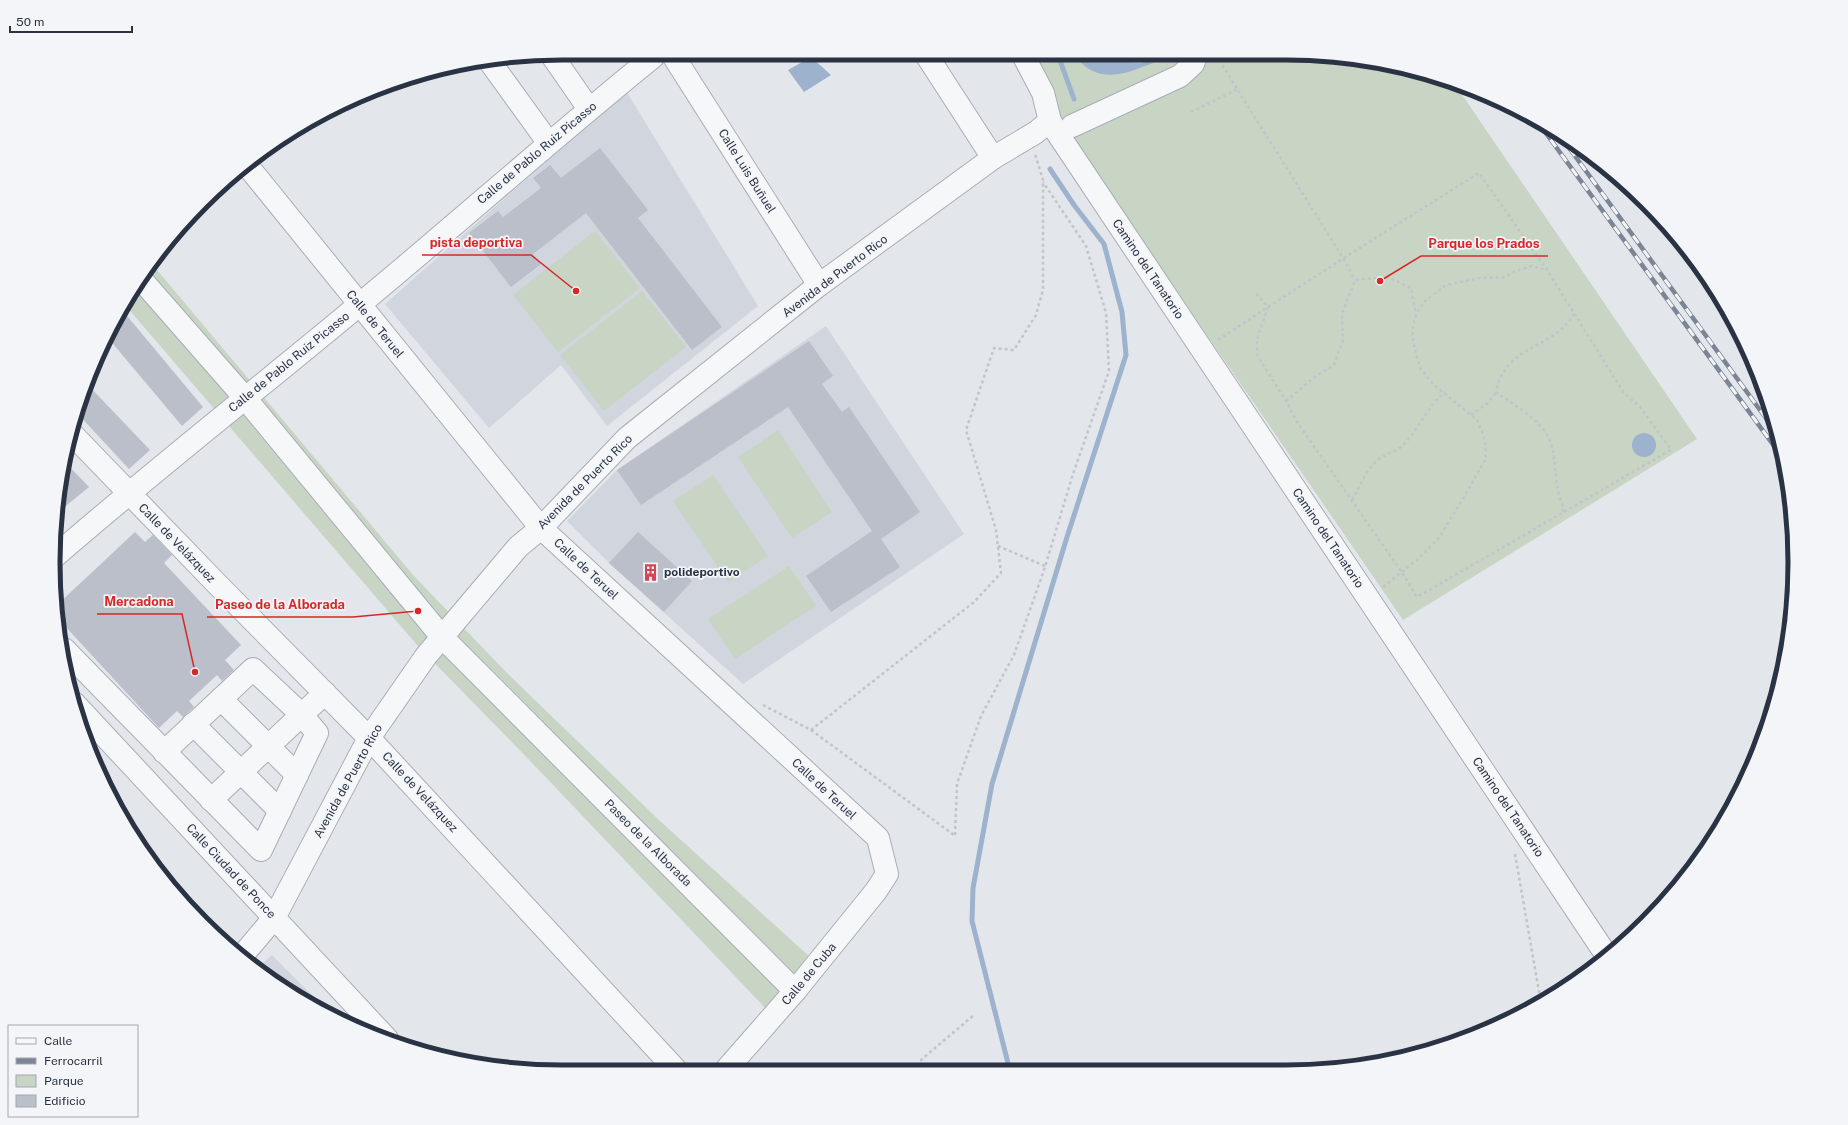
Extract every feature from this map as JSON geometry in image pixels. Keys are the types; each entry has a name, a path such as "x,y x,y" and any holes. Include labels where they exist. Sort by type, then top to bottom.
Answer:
{"street":[{"path":"555,60 589,109"},
{"name":"Calle de Pablo Ruiz Picasso","path":"60,552 128,493 359,305 548,142 649,60"},
{"name":"Calle Luis Buñuel","path":"676,60 820,285"},
{"path":"930,60 993,158"},
{"name":"Camino del Tanatorio","path":"1026,60 1043,93 1050,120 1604,951"},
{"path":"1072,126 1180,76 1193,64 1194,60"},
{"path":"492,65 548,142"},
{"name":"Avenida de Puerto Rico","path":"246,952 274,918 369,738 426,656 518,547 541,528 627,438 820,285 993,158 1035,133 1050,120"},
{"name":"Calle de Teruel","path":"250,169 541,528 878,838 887,874"},
{"name":"Paseo de la Alborada","path":"145,283 245,398 442,637 795,991"},
{"name":"Calle de Velázquez","path":"76,438 369,738 671,1065"},
{"path":"69,654 164,752 261,850 317,733 302,715 253,669 164,752"},
{"path":"191,828 241,772 325,694"},
{"path":"221,698 297,774"},
{"name":"Calle Ciudad de Ponce","path":"83,713 379,1030"},
{"path":"194,724 280,811"},
{"name":"Calle de Cuba","path":"730,1065 795,991 876,892 887,874"}],"path":[{"path":"1220,60 1343,258 1355,280 1342,314 1343,340 1334,365 1316,376 1286,401"},
{"path":"1191,112 1238,89"},
{"path":"757,702 811,730 955,835 957,784 981,716 1014,655 1045,566 1073,474 1109,371 1106,313 1086,246 1043,180 1034,150"},
{"path":"1202,350 1343,258 1479,173 1547,270 1624,392 1640,407 1672,450 1417,597 1401,571 1297,422 1286,401 1257,355 1257,339 1268,307"},
{"path":"811,730 974,602 1001,573 994,523 966,430 994,348 1014,350 1036,315 1043,290 1043,180"},
{"path":"1369,599 1418,558 1438,538 1464,498 1485,460 1486,446 1477,420 1445,392 1433,384 1420,368 1414,350 1412,331 1416,314 1424,302 1446,285 1480,278 1506,277 1515,271 1532,266 1547,270"},
{"path":"1355,280 1388,277 1411,288 1416,314"},
{"path":"1256,292 1268,307"},
{"path":"1471,415 1489,402 1496,392 1499,379 1510,362 1535,345 1555,336 1568,324 1574,314"},
{"path":"1352,500 1370,468 1380,458 1398,451 1407,441 1435,400 1445,392"},
{"path":"1496,392 1530,416 1543,429 1552,447 1555,460 1557,486 1564,512"},
{"path":"998,545 1045,566"},
{"path":"1514,849 1540,996"},
{"path":"918,1065 922,1059 974,1015"}],"shaded area":[{"path":"626,91 758,306 607,426 561,365 489,428 385,304"},
{"path":"826,326 964,534 743,684 609,563 567,521 617,470"},
{"path":"272,955 319,1002 283,980 261,964"}],"green space":[{"path":"1034,60 1318,61 1351,64 1384,70 1416,77 1460,92 1697,439 1403,620 1062,124"},
{"path":"595,231 640,288 558,352 513,295"},
{"path":"156,268 414,576 506,672 660,821 811,958 767,1010 536,767 417,645 128,309"},
{"path":"642,291 686,347 604,411 560,355"},
{"path":"778,430 832,512 792,538 738,457"},
{"path":"713,475 768,556 728,582 673,501"},
{"path":"789,566 816,606 735,659 708,619"}],"water":[{"path":"806,60 814,60 831,75 804,92 788,70"},
{"path":"1078,60 1120,60 1140,63 1158,60 1132,71 1114,75 1097,73"},
{"path":"1644,433 1653,436 1656,445 1653,454 1644,457 1635,454 1632,445 1635,436"}],"building":[{"path":"600,148 648,210 638,218 722,327 692,350 586,213 533,254 541,264 511,287 469,233 498,211 503,217 541,188 533,178 550,165 561,178"},
{"path":"125,314 203,407 182,426 111,342"},
{"path":"809,341 833,376 822,384 842,412 849,407 920,512 881,539 900,567 831,612 806,576 872,531 788,407 641,505 617,470"},
{"path":"91,389 150,450 129,469 82,418"},
{"path":"70,467 89,487 63,508"},
{"path":"135,532 145,542 153,535 172,555 164,563 241,645 225,660 234,670 222,681 217,675 189,701 194,707 183,717 177,711 159,728 64,625 62,601"},
{"name":"polideportivo","path":"638,532 692,581 664,612 609,563"}],"waterway":[{"path":"1060,60 1074,99"},
{"path":"1008,1065 972,921 973,888 992,784 1067,537 1126,355 1122,312 1104,244 1074,205 1050,169"}],"railway":[{"path":"1545,132 1774,446"},
{"path":"1569,148 1767,420"}],"place":[{"name":"Parque los Prados","path":"1380,281"},
{"name":"pista deportiva","path":"576,291"},
{"name":"polideportivo","path":"651,572"},
{"name":"Paseo de la Alborada","path":"418,611"},
{"name":"Mercadona","path":"195,672"}]}
